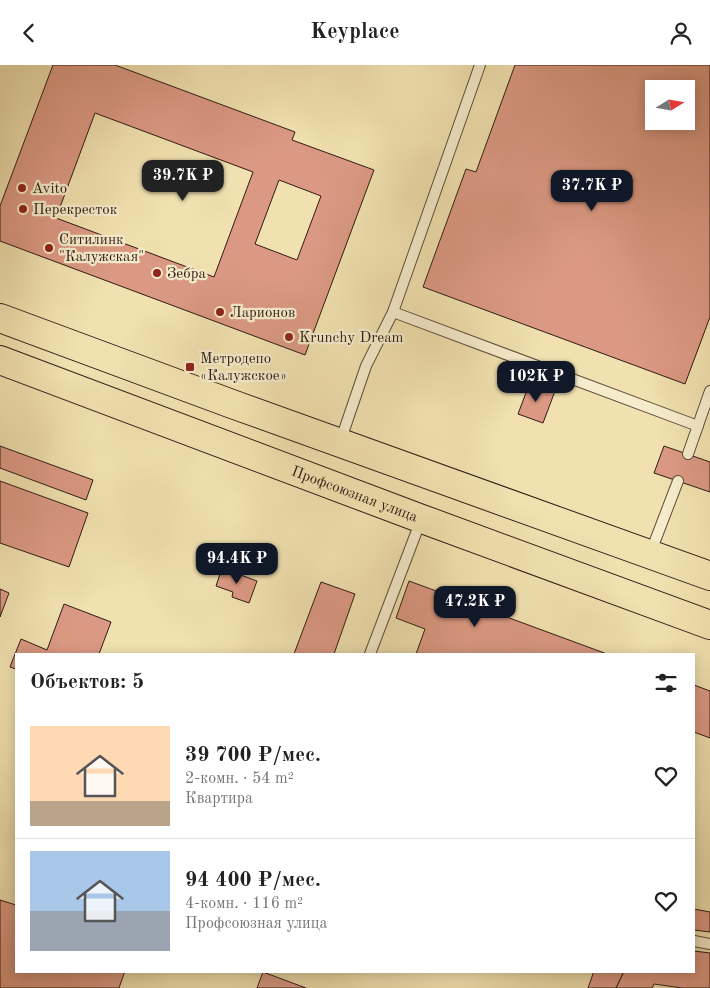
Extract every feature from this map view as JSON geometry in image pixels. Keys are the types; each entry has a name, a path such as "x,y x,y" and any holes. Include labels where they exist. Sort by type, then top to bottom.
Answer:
{"main road":[{"path":"0,318 339,443 710,576"},
{"name":"Профсоюзная улица","path":"0,361 710,625"}],"lane":[{"path":"339,443 366,366 393,312 480,65"},
{"path":"393,312 698,426"},
{"path":"688,455 710,391"},
{"path":"650,555 678,481"},
{"path":"370,653 422,519"},
{"path":"695,941 710,944"}],"building":[{"path":"53,65 115,65 295,132 292,140 374,170 305,355 0,241 0,206","holes":["95,113 253,172 214,277 56,218","279,180 321,196 297,260 255,244"]},
{"path":"515,65 710,65 710,317 685,384 423,287 466,169 476,172"},
{"path":"530,382 555,391 543,423 518,414"},
{"path":"0,446 93,480 86,500 0,468"},
{"path":"664,446 710,462 710,492 654,473"},
{"path":"0,481 88,513 69,567 0,543"},
{"path":"222,568 257,581 249,603 232,597 233,592 216,586"},
{"path":"409,581 604,653 416,653 425,629 396,618"},
{"path":"321,582 355,594 334,653 294,653"},
{"path":"0,589 9,593 0,617"},
{"path":"64,604 111,622 99,653 16,653 21,639 47,650"},
{"path":"15,654 15,669 10,667"},
{"path":"695,685 710,691 710,738 695,732"},
{"path":"0,900 15,905 15,973 124,973 119,988 0,988"},
{"path":"695,909 710,912 710,932 695,930"},
{"path":"695,951 710,953 710,988 682,988 654,984 652,988 616,988 623,973 695,973"},
{"path":"263,973 266,973 306,988 257,988"},
{"path":"593,973 623,973 616,988 588,988"}],"place":[{"name":"Avito","path":"22,188"},
{"name":"Перекресток","path":"23,209"},
{"name":"Ситилинк \"Калужская\"","path":"49,248"},
{"name":"Зебра","path":"157,273"},
{"name":"Ларионов","path":"220,312"},
{"name":"Krunchy Dream","path":"289,337"},
{"name":"Метродепо «Калужское»","path":"190,367"}]}
